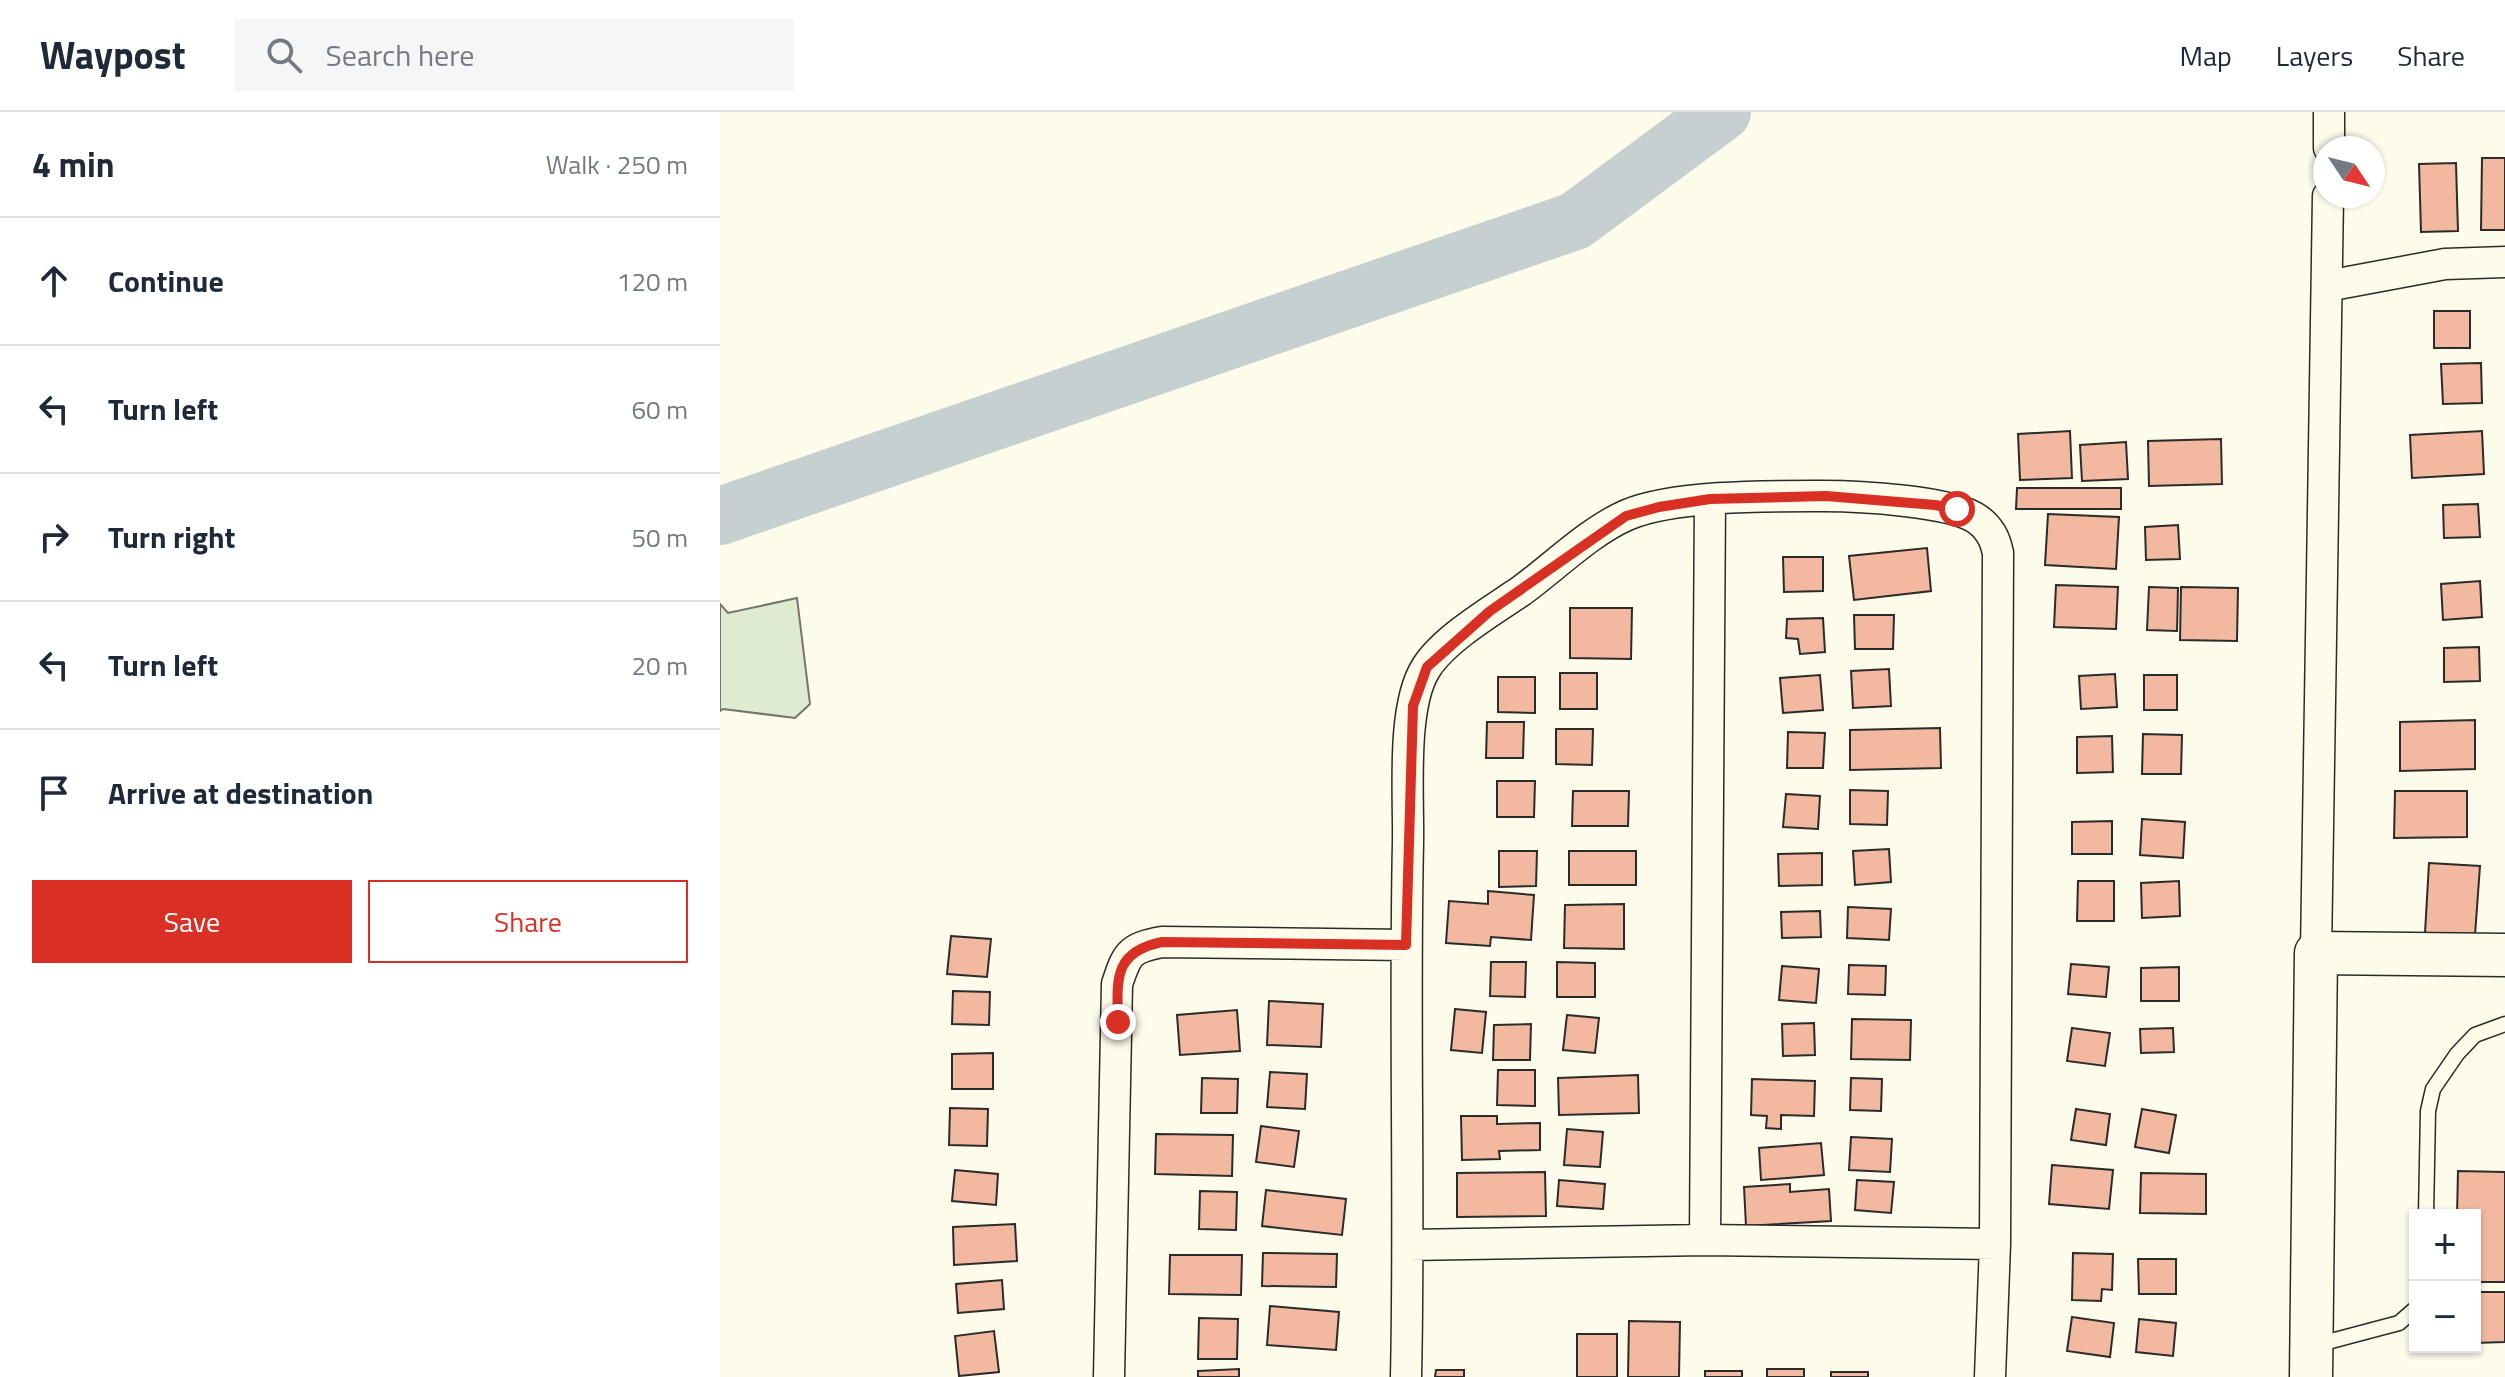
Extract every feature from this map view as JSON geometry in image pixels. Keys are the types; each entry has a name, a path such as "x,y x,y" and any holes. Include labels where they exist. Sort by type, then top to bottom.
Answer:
{"street":[{"path":"2329,112 2329,136"},
{"path":"2311,1362 2328,208"},
{"path":"2327,286 2445,264 2505,262"},
{"path":"1406,1377 1409,1245 1406,945 1410,726 1418,685 1427,667 1490,611 1626,516 1710,499 1826,496 1957,509 1979,520 1994,537 1998,553 1995,1244 1990,1377"},
{"path":"1705,1240 1710,499"},
{"path":"1109,1377 1117,984 1126,958 1143,946 1162,942 1406,945"},
{"path":"2316,953 2505,955"},
{"path":"1409,1245 1705,1240 1995,1244"}],"lane":[{"path":"2426,1209 2428,1111 2433,1089 2457,1054 2475,1035 2505,1024"},
{"path":"2311,1362 2399,1323 2409,1314"}],"green space":[{"path":"797,598 810,704 795,718 720,711 720,604 728,613"}],"building":[{"path":"2482,158 2505,158 2505,230 2481,230"},
{"path":"2456,163 2458,231 2421,232 2419,164"},
{"path":"2434,311 2470,311 2470,348 2434,348"},
{"path":"2481,363 2482,403 2443,404 2441,364"},
{"path":"2070,431 2072,478 2020,480 2018,434"},
{"path":"2482,431 2484,474 2412,478 2410,435"},
{"path":"2221,439 2222,484 2149,486 2148,441"},
{"path":"2126,442 2128,479 2082,481 2080,445"},
{"path":"2017,488 2121,488 2121,509 2016,509"},
{"path":"2478,504 2480,537 2444,538 2443,505"},
{"path":"2048,514 2119,517 2116,569 2045,565"},
{"path":"2178,525 2180,559 2146,560 2145,527"},
{"path":"1927,548 1931,591 1854,600 1849,556"},
{"path":"1783,557 1823,557 1823,591 1784,592"},
{"path":"2480,581 2482,617 2443,620 2441,584"},
{"path":"2056,585 2118,587 2116,629 2054,627"},
{"path":"2149,587 2178,588 2177,631 2147,630"},
{"path":"2181,587 2238,588 2237,641 2180,640"},
{"path":"1570,608 1632,608 1631,659 1570,658"},
{"path":"1854,615 1894,615 1893,649 1855,649"},
{"path":"1823,618 1825,652 1800,654 1798,639 1786,638 1787,619"},
{"path":"2479,647 2480,681 2444,682 2444,648"},
{"path":"1889,669 1891,706 1853,708 1851,671"},
{"path":"1560,673 1597,673 1597,709 1560,709"},
{"path":"2115,674 2117,707 2081,709 2079,676"},
{"path":"1820,675 1823,710 1783,713 1780,678"},
{"path":"2144,675 2177,675 2177,710 2144,710"},
{"path":"1498,677 1535,677 1535,713 1498,712"},
{"path":"2475,720 2475,769 2400,771 2400,722"},
{"path":"1487,722 1524,722 1523,758 1486,758"},
{"path":"1940,728 1941,768 1850,770 1850,730"},
{"path":"1556,729 1593,729 1592,765 1556,764"},
{"path":"1788,732 1825,733 1823,768 1787,768"},
{"path":"2143,734 2182,735 2181,774 2142,774"},
{"path":"2112,736 2113,772 2077,773 2077,737"},
{"path":"1497,781 1535,781 1534,817 1497,817"},
{"path":"1850,790 1888,791 1887,825 1850,824"},
{"path":"1573,791 1629,791 1628,826 1572,826"},
{"path":"2395,791 2467,791 2467,837 2394,838"},
{"path":"1786,794 1820,796 1818,829 1783,827"},
{"path":"2142,819 2185,822 2183,858 2140,855"},
{"path":"2112,821 2112,854 2072,854 2072,822"},
{"path":"1889,849 1891,882 1855,885 1853,851"},
{"path":"1499,851 1537,851 1536,886 1499,887"},
{"path":"1569,851 1636,851 1636,885 1569,885"},
{"path":"1822,853 1822,885 1779,886 1778,854"},
{"path":"2429,863 2480,866 2475,935 2425,933"},
{"path":"2078,881 2114,881 2114,921 2077,921"},
{"path":"2179,881 2180,916 2142,918 2141,883"},
{"path":"1488,891 1534,895 1531,940 1491,937 1490,946 1446,943 1449,901 1488,904"},
{"path":"1624,904 1624,949 1564,948 1565,905"},
{"path":"1848,907 1891,909 1889,940 1847,938"},
{"path":"1820,911 1821,937 1782,938 1781,912"},
{"path":"951,936 991,939 987,977 947,974"},
{"path":"1491,962 1526,962 1525,997 1490,996"},
{"path":"1557,962 1595,963 1595,997 1557,997"},
{"path":"2071,964 2109,967 2106,997 2068,994"},
{"path":"1849,965 1886,966 1885,995 1848,994"},
{"path":"1782,966 1819,969 1816,1003 1779,1000"},
{"path":"2179,967 2179,1001 2141,1001 2141,968"},
{"path":"953,991 990,992 989,1025 952,1024"},
{"path":"1269,1001 1323,1004 1321,1047 1267,1045"},
{"path":"1455,1009 1486,1012 1482,1053 1451,1050"},
{"path":"1237,1010 1240,1051 1180,1055 1177,1015"},
{"path":"1567,1015 1599,1018 1595,1053 1563,1050"},
{"path":"1852,1019 1911,1020 1910,1060 1851,1059"},
{"path":"1814,1023 1815,1055 1783,1056 1782,1024"},
{"path":"1531,1024 1530,1060 1493,1060 1494,1025"},
{"path":"2072,1028 2110,1033 2105,1066 2067,1061"},
{"path":"2173,1028 2174,1052 2141,1053 2140,1029"},
{"path":"993,1053 993,1089 952,1089 952,1054"},
{"path":"1498,1070 1535,1070 1535,1106 1497,1105"},
{"path":"1270,1072 1307,1074 1305,1109 1267,1107"},
{"path":"1638,1075 1639,1113 1559,1115 1558,1078"},
{"path":"1202,1078 1238,1079 1237,1113 1201,1113"},
{"path":"1851,1078 1882,1079 1881,1111 1850,1110"},
{"path":"1752,1079 1815,1081 1814,1116 1781,1115 1781,1129 1766,1128 1767,1116 1751,1115"},
{"path":"950,1108 988,1109 987,1146 949,1145"},
{"path":"2076,1109 2110,1114 2106,1145 2071,1140"},
{"path":"2142,1109 2176,1115 2169,1153 2135,1147"},
{"path":"1461,1116 1497,1116 1497,1124 1540,1123 1540,1150 1499,1151 1500,1159 1462,1160"},
{"path":"1261,1126 1299,1131 1294,1167 1256,1162"},
{"path":"1567,1129 1603,1132 1600,1167 1564,1165"},
{"path":"1156,1134 1233,1135 1232,1176 1155,1174"},
{"path":"1851,1137 1892,1139 1890,1172 1849,1170"},
{"path":"1821,1143 1824,1175 1761,1180 1759,1148"},
{"path":"2052,1165 2113,1170 2109,1209 2049,1204"},
{"path":"955,1170 998,1174 996,1205 952,1201"},
{"path":"2458,1171 2505,1172 2505,1282 2481,1282 2481,1209 2457,1209"},
{"path":"1545,1172 1546,1216 1457,1217 1457,1173"},
{"path":"2141,1173 2206,1174 2206,1214 2140,1213"},
{"path":"1559,1180 1605,1184 1603,1209 1557,1206"},
{"path":"1857,1180 1894,1182 1891,1213 1855,1210"},
{"path":"1790,1184 1790,1192 1829,1189 1831,1221 1746,1226 1744,1187"},
{"path":"1266,1190 1346,1199 1342,1235 1262,1226"},
{"path":"1200,1191 1237,1192 1236,1230 1199,1229"},
{"path":"1015,1224 1017,1261 954,1265 953,1227"},
{"path":"1263,1253 1337,1254 1336,1287 1262,1286"},
{"path":"2073,1253 2113,1254 2112,1290 2102,1289 2101,1301 2072,1300"},
{"path":"1170,1255 1242,1255 1241,1295 1169,1294"},
{"path":"2138,1259 2176,1259 2176,1294 2139,1294"},
{"path":"1002,1280 1004,1309 958,1313 956,1284"},
{"path":"2481,1292 2505,1292 2505,1342 2481,1343"},
{"path":"1270,1306 1339,1312 1336,1350 1267,1345"},
{"path":"2072,1317 2114,1323 2110,1357 2067,1351"},
{"path":"1199,1318 1238,1319 1237,1359 1198,1359"},
{"path":"2139,1319 2176,1323 2173,1356 2136,1352"},
{"path":"1629,1321 1680,1322 1679,1377 1628,1377"},
{"path":"994,1331 999,1372 959,1376 955,1336"},
{"path":"1577,1334 1617,1334 1617,1377 1577,1377"},
{"path":"1239,1369 1239,1377 1198,1377 1198,1371"},
{"path":"1767,1369 1804,1369 1804,1377 1767,1377"},
{"path":"1436,1370 1464,1370 1464,1377 1435,1377"},
{"path":"1705,1371 1742,1371 1742,1377 1705,1377"},
{"path":"1831,1372 1868,1372 1868,1377 1831,1377"}],"waterway":[{"path":"720,516 1575,221 1722,112"}],"route":[{"path":"1118,1022 1117,984 1126,958 1143,946 1162,942 1406,945 1410,726 1418,685 1427,667 1490,611 1626,516 1710,499 1826,496 1957,509"}]}
